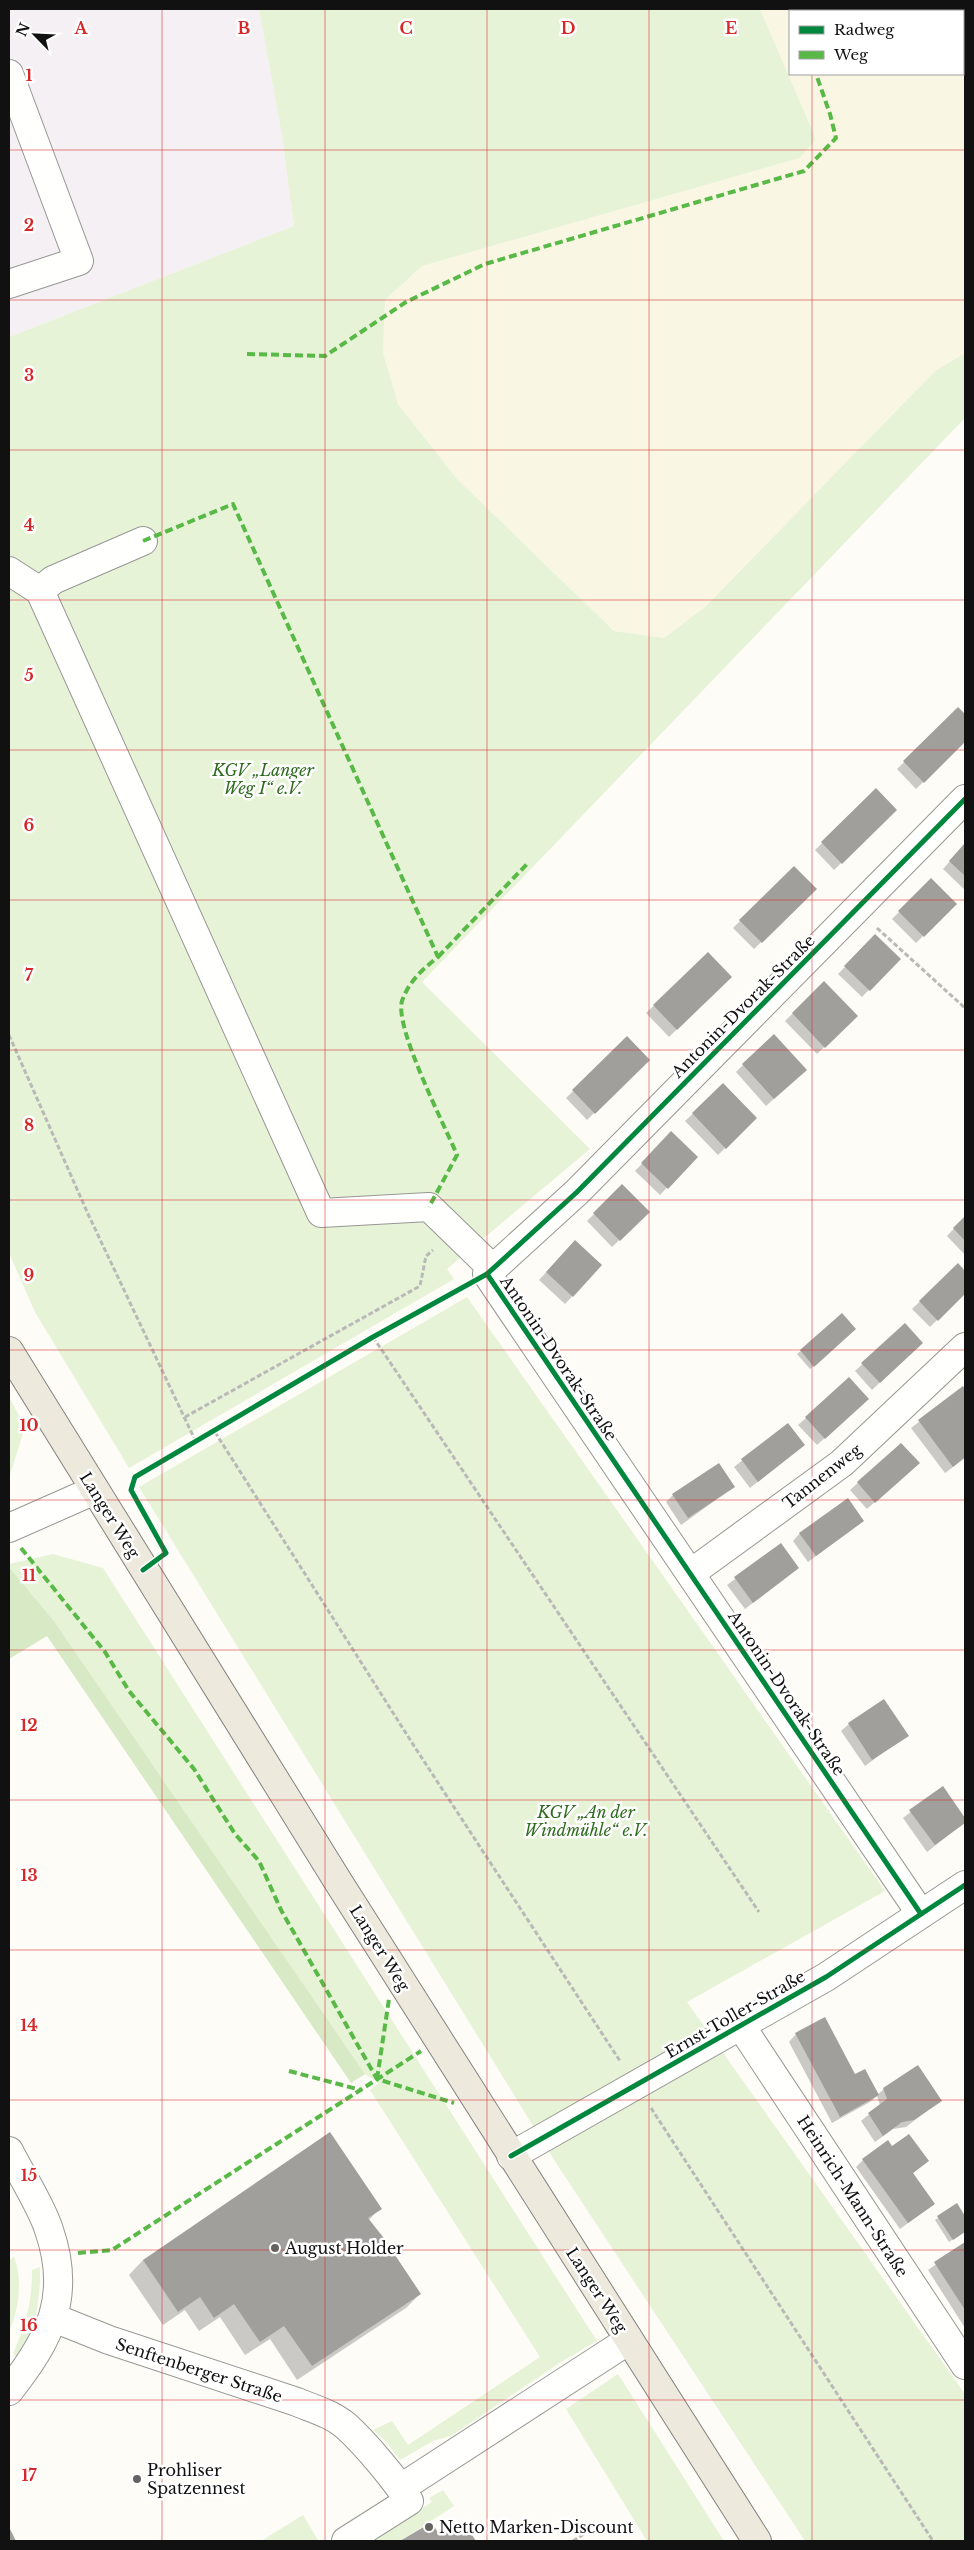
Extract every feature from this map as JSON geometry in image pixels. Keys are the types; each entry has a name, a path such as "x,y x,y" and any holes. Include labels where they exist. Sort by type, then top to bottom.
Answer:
{"main road":[{"name":"Langer Weg","path":"9,1351 511,2156 757,2541"}],"street":[{"path":"9,74 79,261 9,284"},
{"path":"40,591 53,580 143,541"},
{"path":"9,571 40,591 321,1213 429,1207 493,1269"},
{"name":"Antonin-Dvorak-Straße","path":"921,1914 487,1274 577,1192 965,799"},
{"name":"Tannenweg","path":"691,1573 842,1464 965,1347"},
{"path":"9,1528 94,1490"},
{"name":"Ernst-Toller-Straße","path":"511,2156 826,1976 965,1885"},
{"name":"Heinrich-Mann-Straße","path":"741,2026 965,2365"},
{"path":"9,2151 49,2229 59,2275 54,2318 32,2362 9,2391"},
{"name":"Senftenberger Straße","path":"54,2318 109,2340 231,2379 328,2414 346,2426 401,2488"},
{"path":"350,2539 410,2501 401,2488 629,2340"}],"path":[{"path":"856,909 965,1008"},
{"path":"9,1035 88,1214 196,1442"},
{"path":"185,1417 420,1286 426,1256 454,1231"},
{"path":"373,1337 759,1912"},
{"path":"215,1432 416,1749 933,2541"},
{"path":"573,2541 592,2529"}],"shaded area":[{"path":"9,9 259,9 282,136 294,226 9,337"},
{"path":"760,9 965,9 965,353 935,371 705,607 664,638 614,631 457,479 398,404 383,352 385,300 422,266 800,158 816,139"}],"green space":[{"name":"KGV „Langer Weg I“ e.V.","path":"259,9 760,9 816,139 800,158 422,266 385,300 383,352 398,404 457,479 614,631 664,638 705,607 935,371 965,353 965,418 422,982 590,1149 447,1269 454,1279 129,1468 35,1312 9,1253 9,337 294,226 282,136"},
{"name":"KGV „An der Windmühle“ e.V.","path":"467,1297 885,1891 687,2002 965,2394 965,2541 805,2541 556,2163 139,1487"},
{"path":"9,1397 25,1427 9,1478"},
{"path":"53,1554 103,1568 597,2341 561,2362 451,2436 433,2441 400,2460 387,2443 373,2430 392,2421 408,2445 540,2357 370,2090 379,2083 365,2074 54,1621 9,1567 9,1564"},
{"path":"9,1567 54,1621 365,2074 351,2083 47,1636 9,1659"},
{"path":"14,2257 17,2265 19,2294 9,2331 9,2260"},
{"path":"40,2267 36,2314 20,2359 13,2354 27,2313 31,2293 32,2270"},
{"path":"618,2374 724,2541 647,2541 566,2409"},
{"path":"443,2490 454,2506 400,2541 370,2541 432,2502 429,2498"},
{"path":"303,2515 318,2540 261,2541"}],"building":[{"path":"958,707 965,714 965,742 924,783 903,761"},
{"path":"876,788 897,810 842,864 821,842"},
{"path":"965,843 965,876 949,861"},
{"path":"794,866 817,889 762,943 739,920"},
{"path":"931,878 957,904 924,937 898,911"},
{"path":"875,934 901,959 870,991 844,966"},
{"path":"708,952 732,977 677,1030 653,1005"},
{"path":"824,981 858,1016 825,1048 792,1013"},
{"path":"774,1034 807,1070 774,1099 742,1064"},
{"path":"627,1036 650,1060 595,1114 572,1090"},
{"path":"723,1083 757,1118 726,1149 692,1113"},
{"path":"671,1131 698,1157 668,1189 641,1163"},
{"path":"622,1184 650,1212 620,1241 593,1213"},
{"path":"965,1216 965,1241 953,1228"},
{"path":"575,1240 602,1265 573,1297 546,1272"},
{"path":"958,1263 965,1271 965,1294 938,1321 919,1301"},
{"path":"842,1313 856,1329 814,1367 800,1350"},
{"path":"905,1323 923,1343 880,1383 861,1363"},
{"path":"849,1377 869,1399 825,1439 805,1417"},
{"path":"963,1386 965,1389 965,1457 953,1467 918,1420"},
{"path":"788,1423 805,1445 758,1482 741,1459"},
{"path":"901,1443 920,1463 875,1503 857,1482"},
{"path":"719,1463 735,1487 688,1518 672,1494"},
{"path":"848,1498 864,1521 816,1556 799,1533"},
{"path":"781,1543 799,1568 753,1603 734,1577"},
{"path":"884,1699 909,1736 872,1760 848,1723"},
{"path":"943,1786 965,1818 965,1823 935,1845 909,1810"},
{"path":"825,2017 855,2074 865,2069 879,2095 840,2117 795,2033"},
{"path":"918,2065 942,2101 914,2120 902,2122 883,2136 868,2113 887,2099 883,2088"},
{"name":"August Holder","path":"330,2132 382,2209 368,2218 421,2294 312,2366 284,2326 260,2342 234,2304 214,2318 200,2297 178,2312 143,2260"},
{"path":"909,2134 929,2161 913,2173 935,2204 908,2223 862,2159 888,2140 892,2146"},
{"path":"957,2203 965,2216 965,2232 953,2240 937,2216"},
{"path":"965,2242 965,2310 934,2262"},
{"name":"Netto Marken-Discount","path":"432,2522 438,2533 455,2523 463,2536 470,2532 476,2541 400,2541"},
{"path":"9,2527 16,2541 9,2541"}],"marked path":[{"path":"247,354 325,356 406,302 485,264 804,171 836,138 816,75"},
{"path":"143,541 233,504 438,957 421,971 412,982 402,1001 402,1014 413,1054 457,1155 429,1207"},
{"path":"438,957 527,864"},
{"path":"21,1548 105,1652 129,1691 194,1769 235,1834 259,1861 281,1910 377,2079 454,2103"},
{"path":"377,2079 389,1999"},
{"path":"78,2253 112,2250 421,2051"},
{"path":"289,2071 361,2090"}],"cycle path":[{"path":"143,1570 166,1553 131,1490 135,1477 373,1337 487,1274 577,1192 965,799"},
{"path":"487,1274 921,1914"},
{"path":"511,2156 826,1977 965,1885"}],"place":[{"name":"August Holder","path":"275,2248"},
{"name":"Prohliser Spatzennest","path":"137,2479"},
{"name":"Netto Marken-Discount","path":"429,2527"}]}
